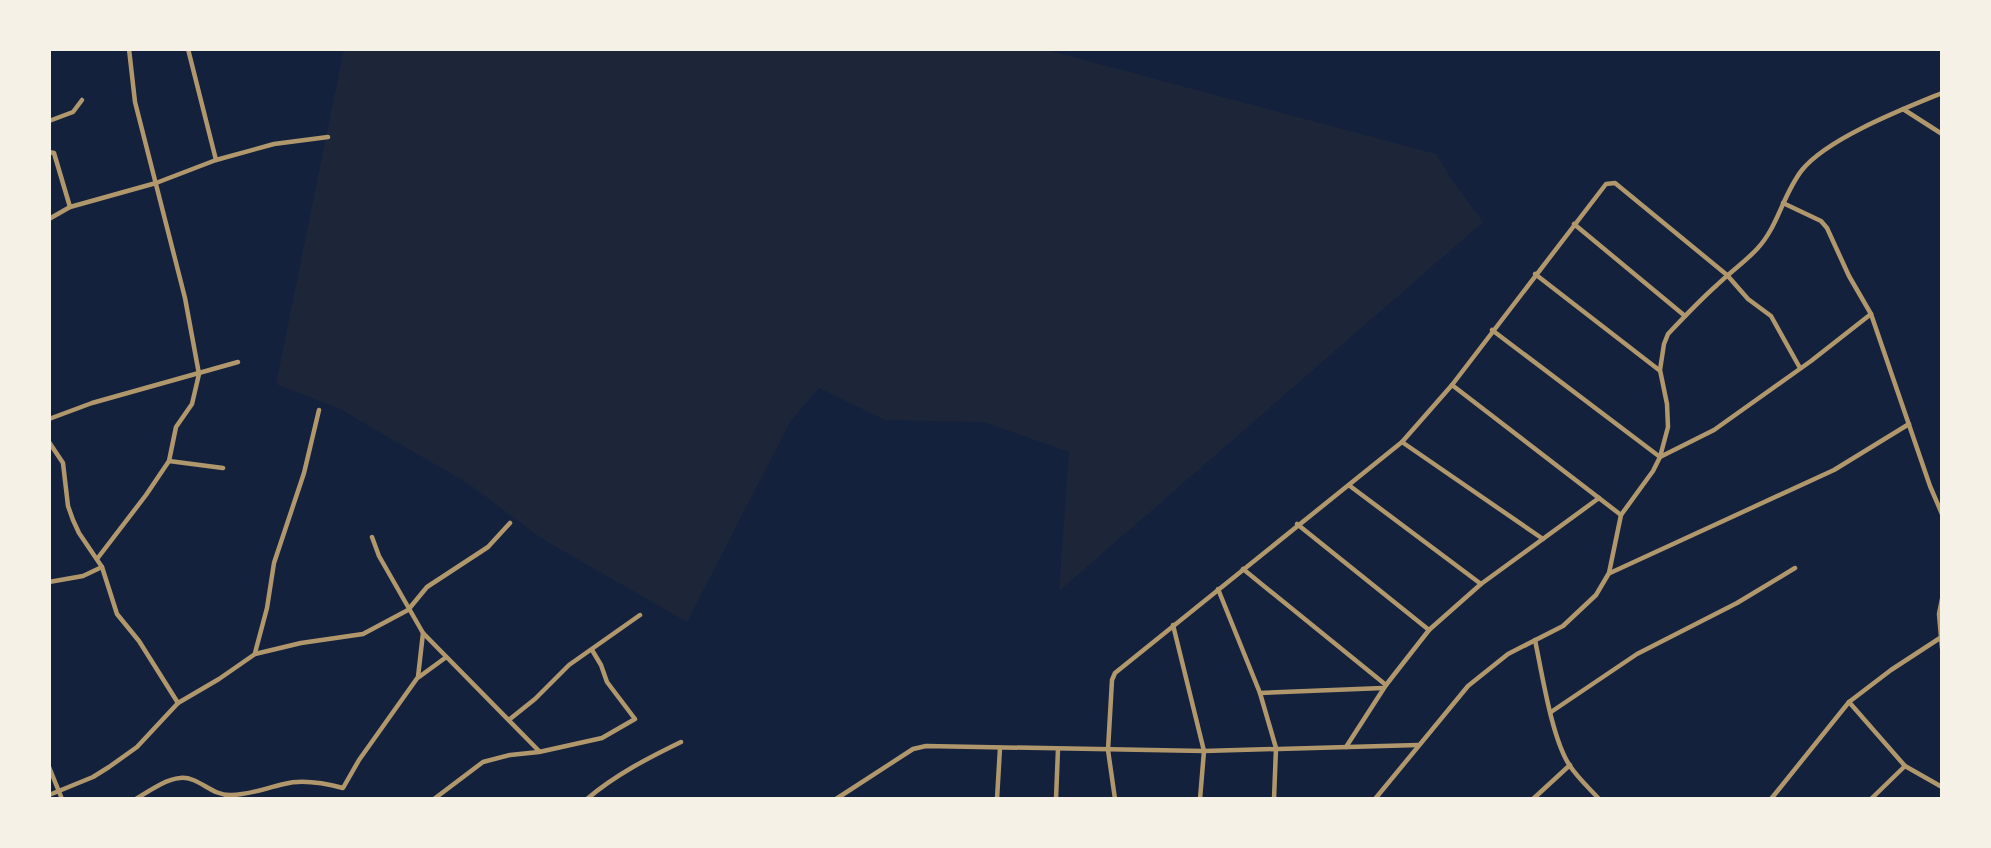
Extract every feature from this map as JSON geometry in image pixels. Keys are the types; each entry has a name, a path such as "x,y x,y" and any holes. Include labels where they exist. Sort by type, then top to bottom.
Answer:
{"street":[{"path":"97,559 169,461 176,427 192,404 200,373 194,334 135,102 129,49"},
{"path":"188,49 216,160"},
{"path":"1375,799 1468,687 1494,662 1563,626 1596,595 1609,573 1621,514 1653,471 1660,457 1668,427 1667,404 1660,370 1668,334 1758,248 1773,227 1783,203 1808,164 1853,134 1902,109 1942,93"},
{"path":"49,121 73,112 82,100"},
{"path":"1902,109 1942,134"},
{"path":"49,219 71,207 156,183 216,160 274,144 328,137"},
{"path":"49,152 54,153 71,207"},
{"path":"1115,799 1108,750 1113,677 1297,524 1350,486 1402,442 1452,385 1606,184 1615,183 1727,275 1748,299 1770,316 1800,368"},
{"path":"1783,203 1821,221 1827,228 1849,276 1871,314 1942,514"},
{"path":"1574,224 1685,316"},
{"path":"1535,274 1660,370"},
{"path":"1660,457 1714,430 1871,314"},
{"path":"1492,330 1660,457"},
{"path":"49,419 92,403 238,362"},
{"path":"1452,385 1621,514"},
{"path":"255,654 267,608 274,563 304,473 319,410"},
{"path":"1609,573 1835,470 1909,424"},
{"path":"49,442 63,463 68,506 73,520 102,567 117,614 139,641 178,703"},
{"path":"1402,442 1543,539"},
{"path":"169,461 223,468"},
{"path":"1350,486 1481,584"},
{"path":"1346,747 1385,686 1429,630 1481,584 1599,498"},
{"path":"49,795 109,767 137,747 178,703 255,654 301,643 363,634 408,610 427,587 488,547 510,523"},
{"path":"1297,524 1429,630"},
{"path":"372,537 379,556 423,634 539,751"},
{"path":"49,582 83,576 102,567"},
{"path":"1551,712 1637,654 1737,603 1796,568"},
{"path":"1243,569 1385,686"},
{"path":"1218,589 1260,693 1276,748 1274,799"},
{"path":"1942,599 1939,614 1942,648"},
{"path":"510,719 535,699 559,673 640,615"},
{"path":"1173,625 1204,751 1200,799"},
{"path":"418,677 423,634"},
{"path":"1771,799 1849,702 1940,638"},
{"path":"1535,640 1551,712 1570,765 1599,799"},
{"path":"434,799 483,762 602,738 635,719 607,682 592,650"},
{"path":"136,799 174,779 185,777 219,794 229,796 250,794 297,782 343,788 359,760 418,677 445,658"},
{"path":"1260,693 1385,686"},
{"path":"1849,702 1905,766 1942,787"},
{"path":"587,799 638,764 681,742"},
{"path":"836,799 914,749 926,746 1204,751 1419,745"},
{"path":"997,799 1000,748"},
{"path":"1056,799 1058,749"},
{"path":"1533,799 1570,765"},
{"path":"1871,799 1905,766"},
{"path":"49,767 62,799"}],"shaded area":[{"path":"344,49 1043,49 1436,154 1483,222 1059,591 1069,452 984,422 885,420 819,388 790,422 687,622 541,538 469,484 340,409 276,384"}]}
